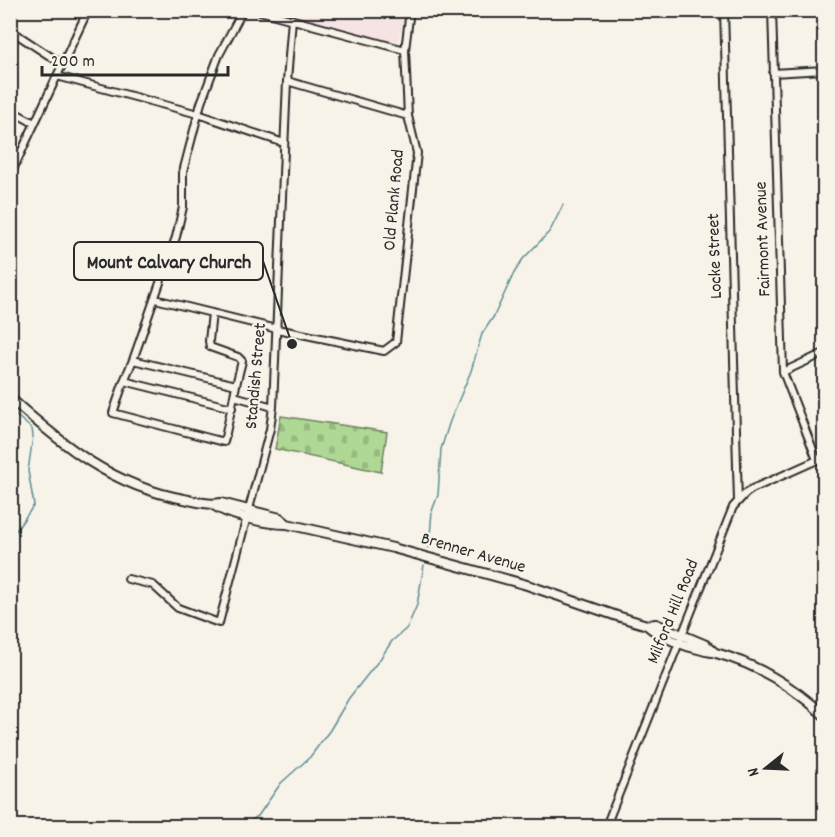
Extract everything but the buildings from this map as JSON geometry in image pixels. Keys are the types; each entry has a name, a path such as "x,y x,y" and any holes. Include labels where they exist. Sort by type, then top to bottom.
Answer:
{"street":[{"path":"10,176 88,10"},
{"path":"212,313 210,347 238,357 242,361 224,442 112,413 134,360 176,237 183,207 183,172 212,70 243,10"},
{"path":"256,10 405,50"},
{"name":"Old Plank Road","path":"277,329 384,351 396,342 417,153 408,116 405,50 410,10"},
{"name":"Locke Street","path":"724,10 738,501"},
{"name":"Fairmont Avenue","path":"772,10 783,372 816,460"},
{"name":"Standish Street","path":"128,579 153,585 178,608 219,623 270,429 273,407 287,81 292,18"},
{"path":"10,30 62,64"},
{"path":"773,73 825,70"},
{"path":"57,76 198,114 284,143"},
{"path":"287,81 408,116"},
{"path":"10,110 34,123"},
{"path":"154,299 277,329"},
{"path":"783,372 825,353"},
{"path":"134,360 236,386"},
{"path":"124,381 232,408"},
{"path":"234,396 273,407"},
{"name":"Brenner Avenue","path":"10,398 60,441 107,473 148,491 212,504 219,510 248,514 278,524 287,524 393,548 537,588 647,625 654,631 680,638 703,651 714,652 771,676 825,715"},
{"name":"Milford Hill Road","path":"606,826 728,517 738,501 752,489 825,457"}],"shaded area":[{"path":"278,11 407,11 396,47"}],"green space":[{"path":"281,416 387,432 381,472 275,449"}],"waterway":[{"path":"429,548 432,511 438,495 441,449 471,371 482,334 494,316 514,273 523,259 550,231 563,205"},
{"path":"10,410 32,429 28,471 34,505 10,539"},
{"path":"10,553 14,581 10,595"},
{"path":"242,826 258,816 281,783 310,757 349,698 392,641 407,628 417,605 424,565"}],"place":[{"name":"Mount Calvary Church","path":"292,344"}]}
